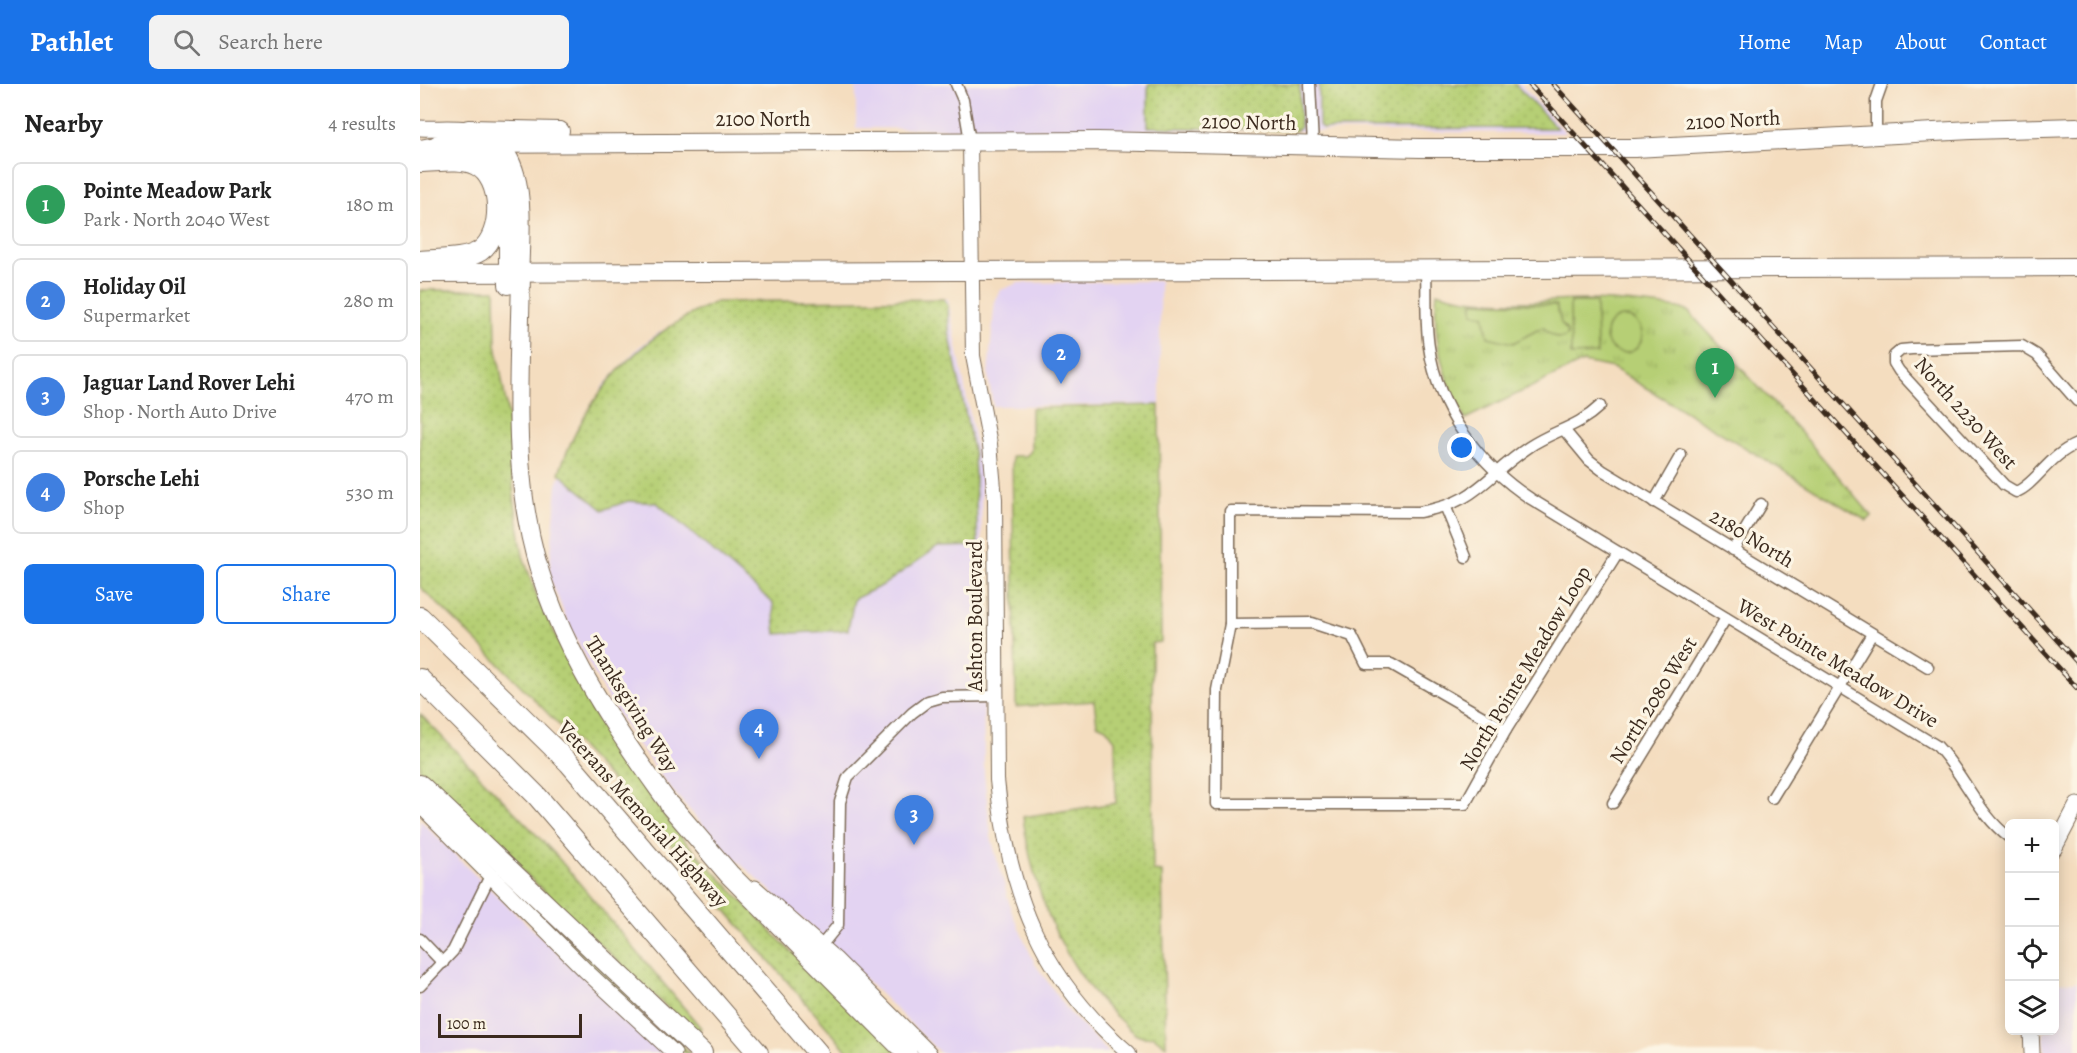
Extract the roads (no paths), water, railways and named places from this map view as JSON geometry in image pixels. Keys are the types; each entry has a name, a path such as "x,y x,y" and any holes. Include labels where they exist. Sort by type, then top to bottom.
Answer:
{"highway":[{"name":"2100 North","path":"420,144 462,139 498,143 970,141 1635,148 2077,127"},
{"path":"420,150 462,139 648,134 732,142"},
{"name":"Thanksgiving Way","path":"462,139 482,149 494,159 506,178 514,273 509,360 520,417 521,470 526,516 546,594 573,654 602,704 670,805"},
{"path":"420,162 462,161 475,164 489,177 495,193 494,228 489,241 481,250 470,255 420,261"},
{"path":"420,273 2077,267"},
{"name":"Veterans Memorial Highway","path":"420,617 569,763 818,1053"},
{"path":"420,678 537,796 758,1053"},
{"path":"420,785 702,1053"},
{"path":"670,805 729,874 907,1053"}],"main road":[{"path":"420,128 462,139"},
{"path":"498,143 512,159 520,181 514,273"},
{"path":"420,805 585,970 674,1053"},
{"name":"Thanksgiving Way","path":"670,805 736,871 820,946 929,1053"},
{"path":"2059,841 2077,805"},
{"path":"2031,1035 2032,1053"}],"street":[{"path":"957,84 963,100 970,141"},
{"path":"1310,84 1313,146"},
{"path":"1876,136 1875,107 1882,84"},
{"name":"Ashton Boulevard","path":"970,141 973,356 994,480 997,780 1001,816 1013,876 1025,910 1046,955 1071,993 1096,1023 1129,1053"},
{"name":"West Pointe Meadow Drive","path":"1426,269 1429,348 1439,386 1458,426 1475,451 1498,474 1515,489 1937,746 1949,758 1994,824 2005,834"},
{"name":"North 2230 West","path":"2077,401 2037,355 2022,346 1912,349 1901,350 1894,356 1894,363 1899,371 2004,485 2016,492 2025,489 2053,458 2077,444"},
{"path":"1506,729 1391,664 1366,664 1352,636 1312,623 1230,624 1230,511 1419,512 1446,508 1477,491 1530,446 1565,431 1589,417 1600,406"},
{"name":"2180 North","path":"1565,431 1588,460 1928,667"},
{"path":"1654,502 1681,455"},
{"path":"1733,550 1761,504"},
{"path":"1446,508 1466,557"},
{"name":"North Pointe Meadow Loop","path":"1230,624 1217,690 1216,804 1466,804 1506,729 1618,552"},
{"name":"North 2080 West","path":"1613,803 1726,618"},
{"path":"1772,798 1872,634"},
{"path":"820,946 838,925 840,802 848,777 912,713 928,701 942,697 996,696"},
{"path":"420,986 443,963 458,941 490,876"},
{"path":"420,939 443,963"}],"railway":[{"path":"1529,84 2077,688"},
{"path":"1553,84 2077,662"}],"place":[{"name":"Holiday Oil","path":"1061,384"},
{"name":"Pointe Meadow Park","path":"1715,398"},
{"name":"Porsche Lehi","path":"759,759"},
{"name":"Jaguar Land Rover Lehi","path":"914,845"}]}
